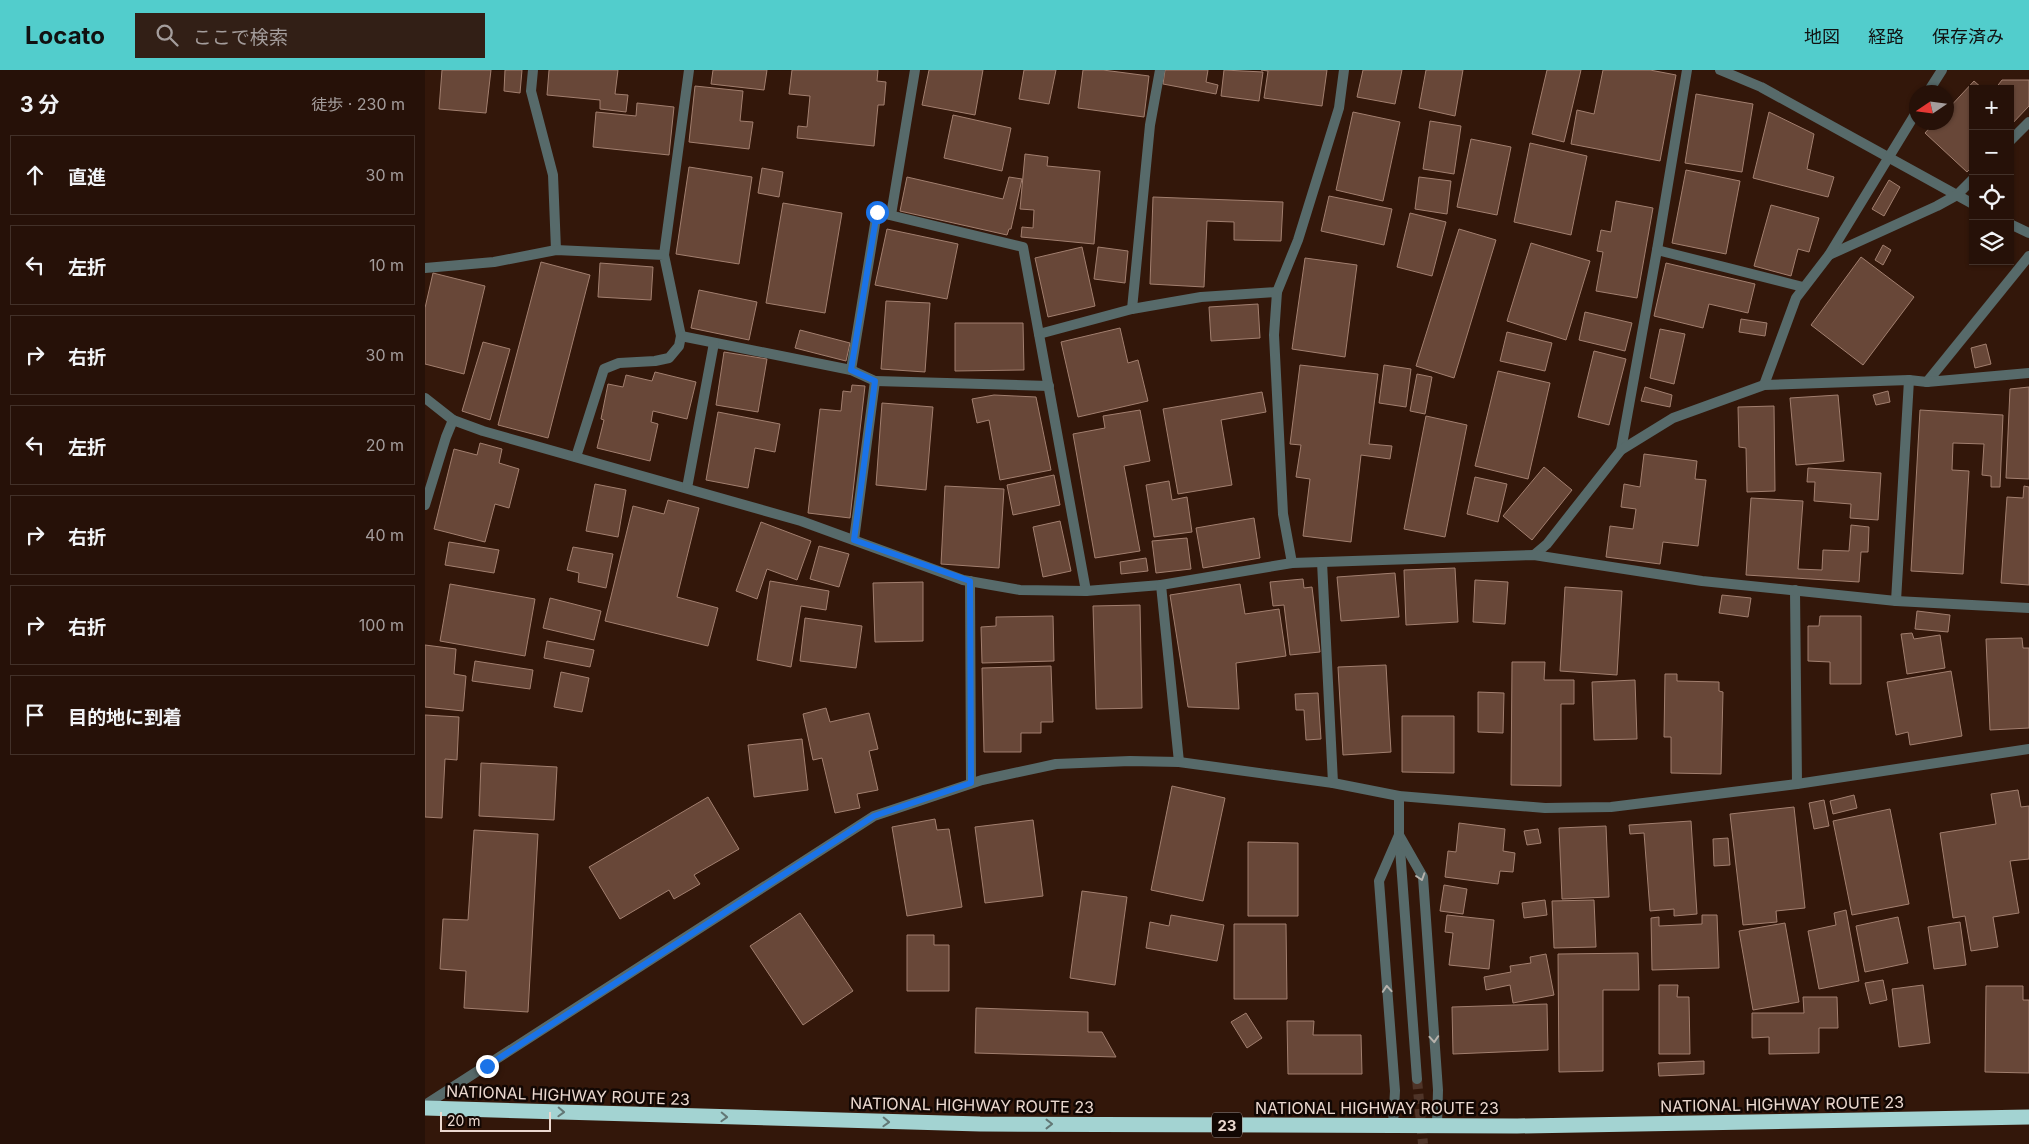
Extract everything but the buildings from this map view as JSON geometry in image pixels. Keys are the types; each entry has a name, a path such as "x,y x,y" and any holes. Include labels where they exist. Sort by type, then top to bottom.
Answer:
{"highway":[{"name":"NATIONAL HIGHWAY ROUTE 23","path":"425,1106 980,1124 1517,1126 2029,1117"}],"street":[{"path":"533,70 531,91 553,175 557,250"},
{"path":"576,456 604,369 619,362 655,361 669,358 679,346 681,336 664,255 689,70"},
{"path":"891,215 915,70"},
{"path":"1132,309 1150,126 1160,70"},
{"path":"1291,563 1283,514 1274,335 1277,292 1298,240 1339,108 1344,70"},
{"path":"1621,450 1687,70"},
{"path":"1720,70 1761,87 1969,202"},
{"path":"1932,85 1942,70"},
{"path":"2014,137 2029,122"},
{"path":"1764,385 1796,298 1829,255 1909,124"},
{"path":"1829,255 1937,206 1957,195 1969,183"},
{"path":"851,370 877,212 1023,247 1086,591"},
{"path":"2014,226 2029,233"},
{"path":"425,268 494,262 557,250 664,255"},
{"path":"1657,250 1803,287"},
{"path":"1927,382 2029,256"},
{"path":"1039,334 1132,309 1201,297 1277,292"},
{"path":"681,336 851,370 875,381 1049,386"},
{"path":"687,488 714,343"},
{"path":"1534,555 1547,544 1621,450 1673,418 1764,385 1909,380 1927,382 2029,373"},
{"path":"1896,601 1909,380"},
{"path":"854,540 875,381"},
{"path":"425,398 453,420 483,431 801,521 970,581 1020,590 1086,591 1161,585 1291,563 1534,555 1702,581 1896,601 2029,608"},
{"path":"425,505 453,420"},
{"path":"1322,562 1333,783"},
{"path":"970,581 971,783"},
{"path":"1161,585 1179,762"},
{"path":"1795,590 1797,784"},
{"path":"425,1106 874,816 971,783 1056,764 1130,761 1179,762 1333,783 1399,796 1545,808 1611,807 1797,784 2029,749"},
{"path":"1399,796 1399,835 1417,1079"},
{"path":"1393,1125 1395,1091 1379,881 1399,835"},
{"path":"1399,835 1423,877 1438,1090 1437,1126"}],"tunnel":[{"path":"1417,1079 1423,1144"}],"route":[{"path":"487,1066 781,878 874,816 971,783 970,581 854,540 875,381 851,370 877,212"}]}
